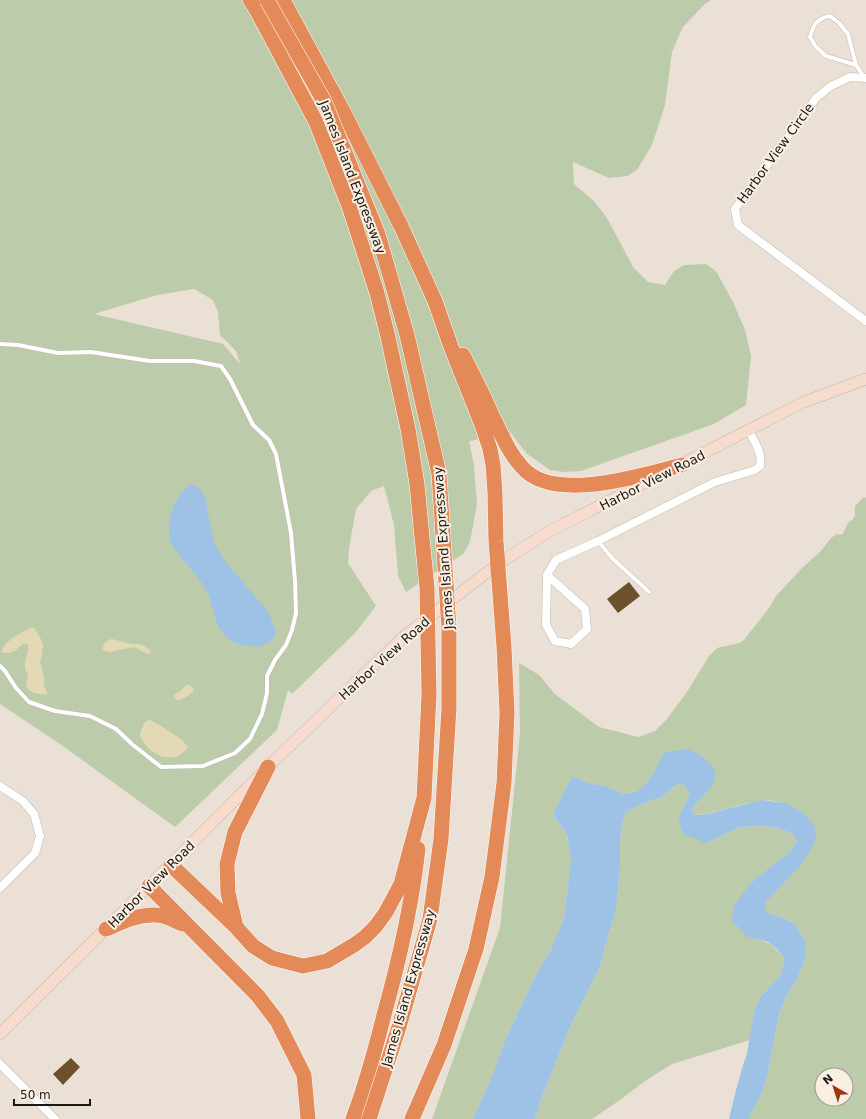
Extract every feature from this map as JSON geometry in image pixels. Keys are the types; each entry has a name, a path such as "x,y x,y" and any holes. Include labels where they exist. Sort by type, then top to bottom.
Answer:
{"highway":[{"name":"James Island Expressway","path":"250,0 316,122 342,187 377,293 408,429 417,484 426,588 429,694 424,798 414,882 400,957 379,1034 353,1119"},
{"name":"James Island Expressway","path":"267,0 324,101 378,234 407,334 439,474 449,629 449,708 441,839 430,919 399,1027 369,1119"},
{"path":"283,0 343,111 401,226 435,301 477,381 508,448 522,468 535,478 560,485 604,484 682,465"},
{"path":"412,1119 444,1045 474,956 492,878 504,783 507,713 504,647 496,541 493,465 490,449 482,425 451,347 435,301"},
{"path":"236,927 228,893 227,864 235,832 268,768"},
{"path":"171,865 236,927 253,946 272,958 304,966 327,961 354,946 365,937 383,917 401,884 424,798"},
{"path":"149,886 258,996 277,1022 304,1075 308,1119"},
{"path":"106,929 136,917 157,915 171,919 191,929"}],"main road":[{"name":"Harbor View Road","path":"0,1034 359,679 407,634 498,564 548,532 804,402 866,379"}],"street":[{"name":"Harbor View Circle","path":"866,78 850,77 831,86 816,98 735,209 738,225 866,321"},
{"path":"547,574 585,609 587,629 571,644 555,640 546,625 547,574 556,560 598,541 715,482 755,470 760,466 762,460 749,431"},
{"path":"0,786 23,801 34,814 40,836 35,853 0,888"},
{"path":"0,1064 55,1119"}],"lane":[{"path":"856,65 826,56 816,47 810,36 813,25 822,18 830,16 839,24 848,34 856,65 866,78"},
{"path":"0,344 18,345 58,353 91,352 150,361 194,361 221,366 230,379 253,425 269,440 276,454 291,533 296,613 292,630 286,645 275,660 267,676 267,693 262,714 250,739 235,753 202,766 161,767 133,745 116,729 90,716 55,711 30,702 16,688 0,666"},
{"path":"598,541 612,558 649,592"}],"green space":[{"path":"0,0 711,0 705,4 683,27 672,52 665,105 652,145 637,170 627,176 609,178 573,162 574,184 594,201 607,218 633,267 648,282 665,285 674,271 684,265 706,264 716,271 733,302 745,330 751,356 746,405 714,424 581,471 564,472 550,470 526,453 511,433 469,441 474,465 477,504 470,542 463,554 406,592 398,576 394,525 384,486 371,491 356,509 349,548 348,563 376,606 356,632 292,694 288,690 277,730 175,827 60,744 0,704","holes":["194,289 213,300 218,312 220,335 236,351 240,364 223,344 94,314 157,295"]},
{"path":"864,497 866,498 866,1119 750,1119 750,1115 762,1093 768,1073 779,1014 786,996 798,977 805,959 794,923 766,912 766,902 816,840 786,803 763,800 695,815 692,809 713,785 653,774 645,785 635,792 624,794 605,786 589,783 572,776 553,814 567,835 571,860 564,918 551,949 536,975 506,1038 492,1076 473,1119 432,1119 500,928 520,734 519,663 539,675 555,694 599,727 638,737 655,731 666,720 685,695 709,656 717,648 739,643 744,640 769,608 776,596 803,567 820,552 831,538 837,534 842,535 848,523 855,516 855,506"},
{"path":"680,783 685,786 690,794 681,812 706,843 740,827 761,826 775,827 793,834 797,841 787,855 751,883 762,941 772,945 784,958 781,975 761,996 754,1011 750,1040 672,1064 645,1081 592,1119 535,1119 542,1097 570,1027 600,967 616,911 620,868 620,838 626,812 644,803 664,796 673,787"}],"sand":[{"path":"31,628 34,628 43,645 40,662 44,677 44,687 47,694 36,693 29,690 26,686 28,676 25,669 25,664 28,645 25,643 9,653 1,652 9,640"},
{"path":"110,639 145,646 151,651 150,654 134,647 109,652 102,650 104,644"},
{"path":"186,685 191,686 194,690 189,695 179,700 175,699 175,694 181,691"},
{"path":"150,720 181,739 188,746 183,753 175,757 162,757 146,745 140,735 144,724"}],"water":[{"path":"189,486 196,486 201,490 206,499 215,545 224,560 269,613 276,632 273,639 267,644 259,647 242,645 230,641 218,627 209,596 202,583 173,547 169,538 171,514 173,507 181,493"},
{"path":"686,749 696,752 703,757 710,763 716,772 713,785 692,809 695,815 707,814 762,800 786,803 805,814 815,827 816,840 801,865 766,902 766,912 794,923 805,941 805,959 798,977 786,996 779,1014 768,1073 762,1093 750,1115 750,1119 729,1119 747,1054 754,1011 761,996 781,975 784,958 777,949 768,942 746,936 732,920 733,908 751,883 787,855 797,841 793,834 775,827 761,826 740,827 706,843 683,834 679,822 681,812 690,794 685,786 680,783 673,787 664,796 644,803 626,812 620,838 620,868 616,911 600,967 570,1027 542,1097 535,1119 473,1119 492,1076 506,1038 536,975 551,949 564,918 571,860 567,835 553,814 572,776 589,783 605,786 624,794 635,792 645,785 665,752"}],"building":[{"path":"629,582 640,596 618,613 607,599"},
{"path":"71,1058 80,1067 63,1085 53,1074"}]}
